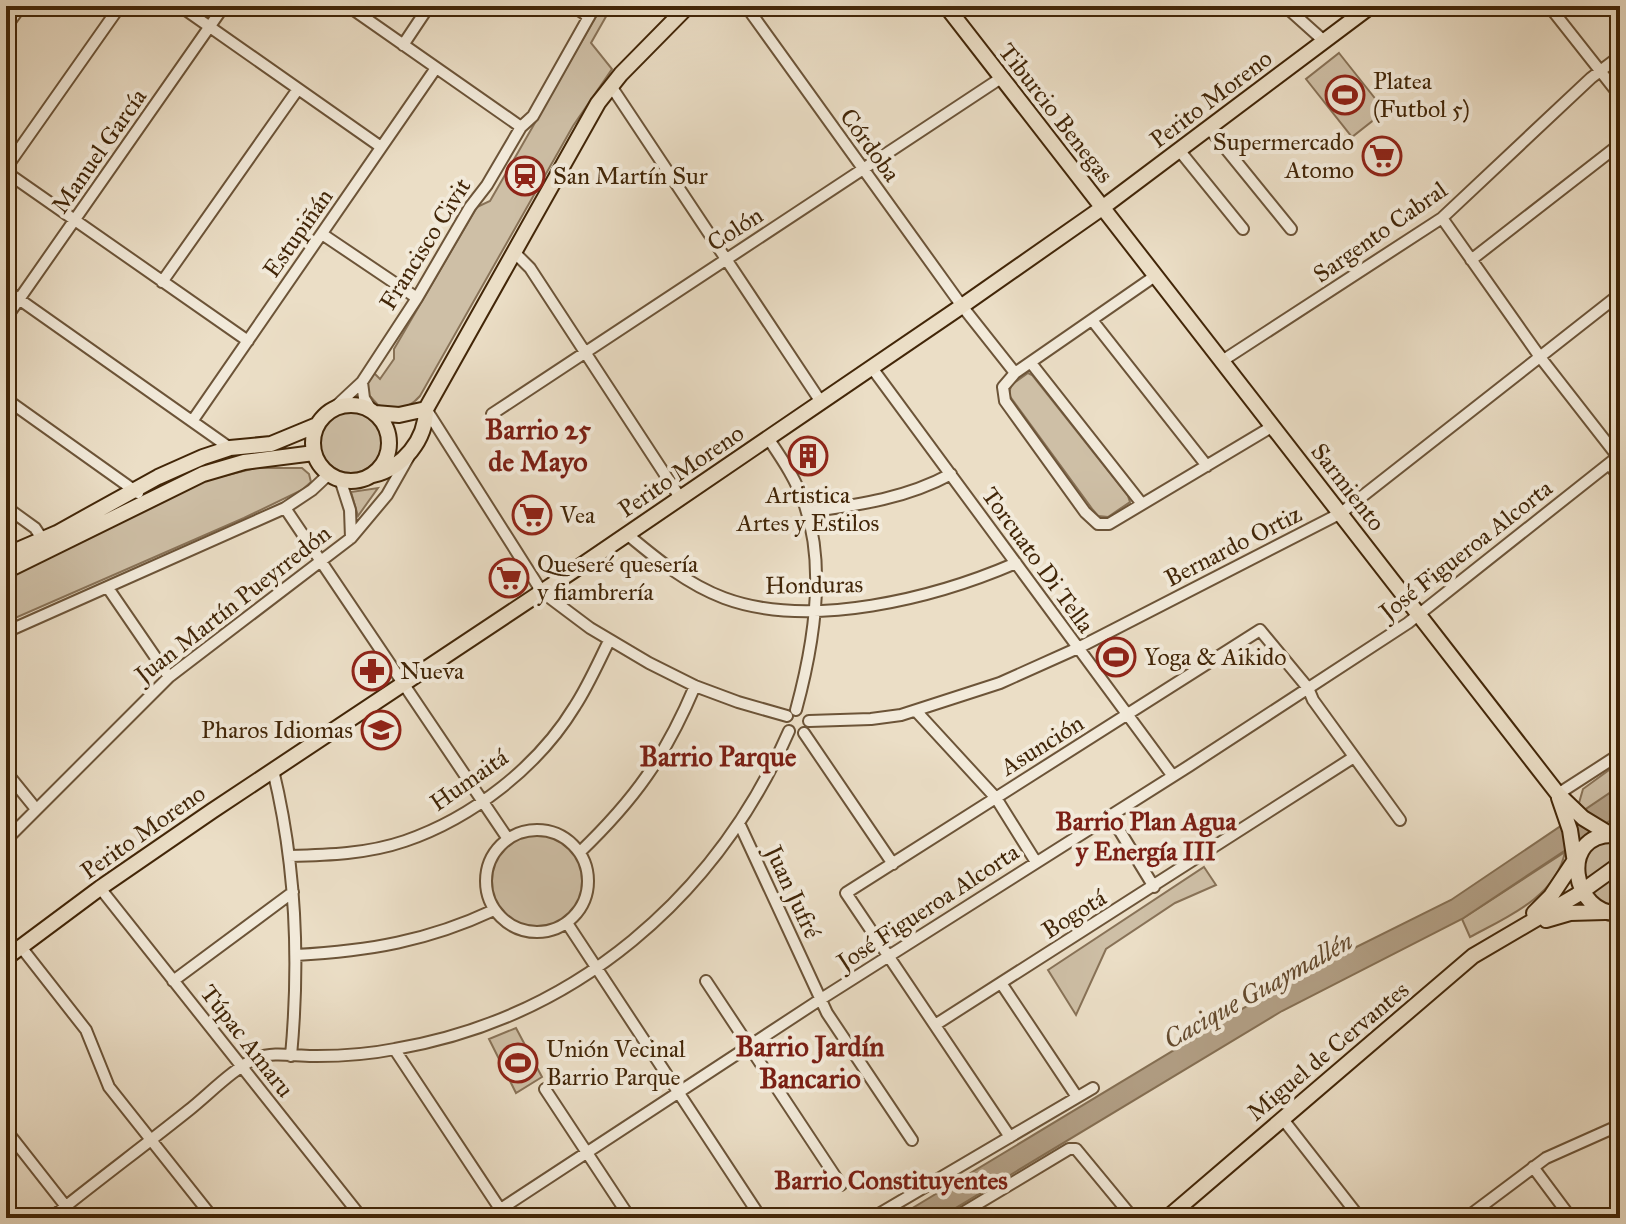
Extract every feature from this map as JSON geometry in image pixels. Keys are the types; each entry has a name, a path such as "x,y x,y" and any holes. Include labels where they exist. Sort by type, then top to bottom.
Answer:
{"main road":[{"name":"Juan Martín Pueyrredón","path":"410,454 424,424 426,409 598,103 688,6"},
{"name":"Perito Moreno","path":"6,958 100,888 273,770 628,535 962,306 1102,208 1371,6"},
{"name":"Tiburcio Benegas","path":"953,9 1001,78 1102,208"},
{"name":"Sarmiento","path":"1102,208 1420,614 1574,819 1613,834"},
{"path":"332,410 354,405 373,412 399,415 426,409"},
{"name":"Francisco Civit","path":"317,425 332,410"},
{"path":"369,476 381,466 388,450 387,430 373,412"},
{"path":"317,425 313,437 314,453 320,465 335,476 360,480 395,466 410,454"},
{"path":"6,571 134,490 181,466 230,448 271,444 317,425"},
{"path":"6,555 46,545 203,474 234,464 314,453"},
{"path":"1574,819 1575,858 1584,891 1594,903 1616,914"},
{"path":"1575,858 1596,839 1613,834"},
{"name":"Miguel de Cervantes","path":"1523,925 1551,896 1575,858"},
{"name":"Miguel de Cervantes","path":"1167,1218 1473,956 1584,891 1620,864"},
{"name":"Miguel de Cervantes","path":"1523,925 1530,926 1570,913 1616,914"}],"street":[{"path":"6,27 21,6"},
{"path":"120,6 6,170 248,341"},
{"path":"180,6 381,147"},
{"name":"Manuel García","path":"6,318 224,6"},
{"path":"348,6 521,127"},
{"path":"403,45 429,6"},
{"path":"573,6 589,17"},
{"name":"Francisco Civit","path":"332,410 362,382 417,298 521,127 533,116 595,6"},
{"name":"Córdoba","path":"746,6 962,306 1015,373"},
{"path":"1285,6 1324,41"},
{"path":"1549,6 1620,96"},
{"name":"Sargento Cabral","path":"1222,361 1442,218 1600,70 1620,56"},
{"name":"Estupiñán","path":"193,420 436,68"},
{"name":"Colón","path":"492,414 1001,78"},
{"path":"611,86 821,402"},
{"path":"162,282 298,89"},
{"path":"1209,128 1291,229"},
{"path":"1471,260 1620,144"},
{"path":"1179,150 1243,229"},
{"path":"1442,218 1615,459 1620,478"},
{"path":"322,234 417,298"},
{"path":"515,253 530,268 681,499"},
{"path":"1155,276 1015,373 1003,387 1005,401 1085,512 1098,524 1109,524 1273,426"},
{"path":"6,290 230,448"},
{"name":"Bernardo Ortiz","path":"809,721 871,719 916,711 1000,683 1078,648 1341,513 1620,294"},
{"path":"1092,320 1207,466"},
{"path":"1031,363 1142,504"},
{"name":"Torcuato Di Tella","path":"872,368 1172,775"},
{"path":"362,382 364,398 373,412"},
{"path":"6,399 147,500"},
{"path":"426,409 542,592 609,641 695,686 738,702 791,713 803,712 809,721 804,733"},
{"path":"768,438 794,480 807,512 813,555 814,610 810,656 785,723 789,731 804,733"},
{"name":"Juan Martín Pueyrredón","path":"6,840 169,677 351,538 387,495 410,454"},
{"name":"José Figueroa Alcorta","path":"487,1218 503,1214 586,1152 748,1046 1420,614 1615,459"},
{"path":"807,512 881,501 920,489 951,474"},
{"path":"6,632 285,508 335,476"},
{"name":"Juan Martín Pueyrredón","path":"335,476 350,510 351,538"},
{"path":"6,507 35,528 46,545"},
{"path":"285,508 508,839"},
{"name":"Honduras","path":"628,535 674,573 714,594 767,609 814,610 929,594 1016,563"},
{"path":"108,588 169,677"},
{"name":"Asunción","path":"889,956 846,893 1260,630 1308,688"},
{"name":"Humaitá","path":"289,856 355,852 404,841 438,827 482,800 522,769 557,733 576,706 609,641"},
{"path":"580,852 621,811 653,769 676,730 695,686"},
{"path":"1308,688 1400,820"},
{"path":"916,711 996,798 1036,862"},
{"path":"51,1218 260,1057 338,1056 395,1050 460,1033 547,997 596,968 668,911 699,877 739,823 789,731"},
{"path":"804,733 893,864"},
{"path":"1558,794 1620,754"},
{"name":"Bogotá","path":"935,1025 1354,757"},
{"path":"273,770 293,892 296,955 291,1056"},
{"path":"6,772 36,809"},
{"path":"1110,815 1154,887"},
{"name":"Juan Jufré","path":"739,823 821,999 912,1140"},
{"path":"539,830 569,841 580,852 589,877 588,891 577,915 567,923 553,931 536,933 520,930 494,910 488,895 487,872 496,850 508,839 523,832 539,830"},
{"name":"Túpac Amaru","path":"100,888 362,1218"},
{"path":"173,981 293,892"},
{"path":"296,955 399,944 451,929 494,910"},
{"path":"567,923 761,1218"},
{"path":"21,947 86,1030 109,1087 213,1218"},
{"path":"889,956 1010,1137"},
{"path":"706,981 841,1185"},
{"path":"1001,983 1077,1097"},
{"path":"395,1050 503,1214"},
{"path":"872,1218 1093,1088"},
{"path":"545,1089 630,1218"},
{"path":"1282,1118 1360,1218"},
{"path":"1466,1218 1546,1158 1620,1125"},
{"path":"6,1130 75,1218"},
{"path":"954,1218 1069,1149 1082,1152 1133,1218"},
{"path":"1533,1167 1571,1218"}],"shaded area":[{"path":"602,6 612,6 591,43 612,69 573,126 420,396 401,408 378,405 368,394 366,386 373,372 380,379 394,359 394,349 477,207 490,201"},
{"name":"Platea (Futbol 5)","path":"1339,53 1385,111 1352,137 1306,79"},
{"path":"1028,373 1128,496 1130,502 1108,517 1098,516 1093,510 1009,395 1011,385"},
{"path":"351,411 363,413 373,420 380,430 380,454 373,464 363,471 351,473 339,471 329,464 322,454 320,442 322,430 329,420 339,413"},
{"path":"256,468 302,468 309,474 311,482 302,490 244,518 6,622 6,579 203,481"},
{"path":"378,488 358,516 351,492"},
{"path":"1620,762 1620,786 1584,812 1579,803 1583,789"},
{"path":"1620,786 1620,814 1462,919 1282,1011 939,1218 896,1218 1290,980 1451,900"},
{"path":"537,830 557,834 573,845 584,861 588,881 584,901 573,917 557,928 537,932 517,928 501,917 490,901 486,881 490,861 501,845 517,834"},
{"path":"1611,841 1620,844 1620,857 1586,882 1584,866 1588,854 1597,846"},
{"path":"1565,852 1560,868 1541,893 1514,913 1470,937 1462,919"},
{"path":"1204,867 1216,885 1175,903 1106,949 1076,1015 1048,970"},
{"path":"1620,872 1620,908 1605,906 1592,893"},
{"name":"Unión Vecinal Barrio Parque","path":"516,1028 542,1077 516,1093 489,1039"}],"place":[{"name":"Platea (Futbol 5)","path":"1345,95"},
{"name":"Supermercado Atomo","path":"1382,156"},
{"name":"San Martín Sur","path":"525,176"},
{"name":"Artistica Artes y Estilos","path":"808,456"},
{"name":"Vea","path":"532,515"},
{"name":"Queseré quesería y fiambrería","path":"509,578"},
{"name":"Yoga & Aikido","path":"1116,657"},
{"name":"Nueva","path":"372,671"},
{"name":"Pharos Idiomas","path":"381,730"},
{"name":"Unión Vecinal Barrio Parque","path":"518,1063"}],"district":[{"name":"Barrio 25 de Mayo","path":"538,445"},
{"name":"Barrio Parque","path":"718,756"},
{"name":"Barrio Plan Agua y Energía III","path":"1146,836"},
{"name":"Barrio Jardín Bancario","path":"810,1062"},
{"name":"Barrio Constituyentes","path":"891,1180"}],"water label":[{"name":"Cacique Guaymallén","path":"1258,990"}]}
